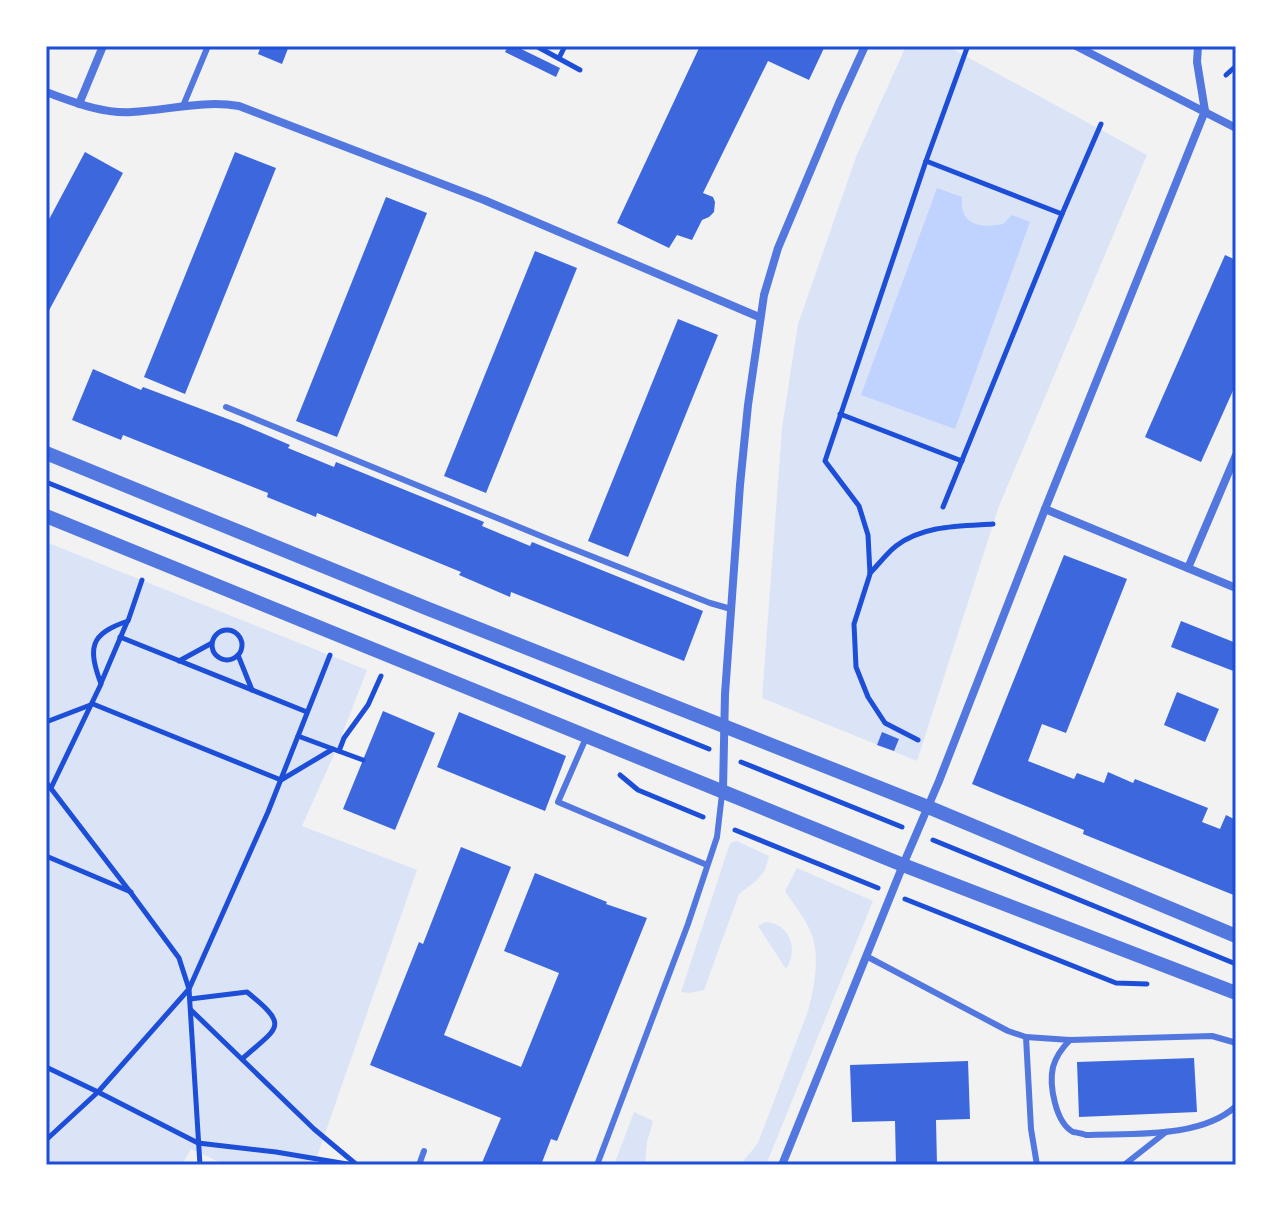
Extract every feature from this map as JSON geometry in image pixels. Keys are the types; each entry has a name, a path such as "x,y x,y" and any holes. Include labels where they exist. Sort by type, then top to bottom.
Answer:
{"street":[{"path":"79,104 103,46"},
{"path":"723,790 731,609 759,317 778,248 865,46"},
{"path":"1076,46 1236,128"},
{"path":"782,1165 1205,111 1198,73 1198,46"},
{"path":"46,92 109,111 131,112 222,103 239,106 484,200 759,317"},
{"path":"46,453 928,807 1236,936"},
{"path":"1188,568 1233,470 1236,455"},
{"path":"1045,509 1236,588"},
{"path":"46,516 903,865 1236,993"}],"lane":[{"path":"183,106 208,46"},
{"path":"226,407 558,543 731,609"},
{"path":"587,735 558,802 707,865"},
{"path":"597,1165 688,924 717,837 723,790"},
{"path":"866,956 1008,1031 1026,1037 1070,1040 1212,1036 1236,1044"},
{"path":"1026,1037 1031,1129 1037,1165"},
{"path":"1070,1040 1059,1051 1051,1081 1054,1101 1063,1122 1073,1132 1086,1135 1166,1132 1209,1122 1236,1106"},
{"path":"1124,1165 1166,1132"},
{"path":"419,1165 424,1151"}],"path":[{"path":"536,46 580,70"},
{"path":"559,58 565,46"},
{"path":"918,740 885,723 868,697 856,667 854,624 870,574 868,535 859,506 825,461 967,48"},
{"path":"1226,75 1236,66"},
{"path":"943,507 1101,124"},
{"path":"926,161 1062,214"},
{"path":"840,414 962,461"},
{"path":"46,482 1236,964"},
{"path":"870,574 897,545 921,533 946,527 993,524"},
{"path":"51,788 93,704 142,580"},
{"path":"232,631 237,618"},
{"path":"101,684 93,661 95,641 109,627 128,621"},
{"path":"223,630 232,631 242,646 238,655 230,660 220,659 214,653 212,643 215,635 223,630"},
{"path":"120,637 307,712"},
{"path":"179,661 212,643"},
{"path":"238,655 252,690"},
{"path":"46,1140 98,1092 189,989 281,780 330,655"},
{"path":"281,780 336,750 368,705 381,676"},
{"path":"46,722 93,704 281,780"},
{"path":"298,736 363,760"},
{"path":"620,764 617,772 638,790 1116,983 1153,985"},
{"path":"46,782 179,958 189,989 200,1165"},
{"path":"46,856 131,893"},
{"path":"190,999 247,992 271,1011 276,1024 274,1031 242,1059"},
{"path":"190,1010 355,1165"},
{"path":"46,1067 198,1143 355,1165"}],"shaded area":[{"path":"906,46 947,46 1147,155 999,506 917,761 762,698 782,428 798,324 856,157"},
{"path":"46,542 367,670 302,826 417,870 314,1165 226,1165 191,1149 182,1165 46,1165"},
{"path":"737,841 769,856 765,870 739,894 704,990 681,992 729,846"},
{"path":"797,868 873,901 766,1165 740,1165 758,1143 812,993 816,964 812,935 785,891"},
{"path":"766,922 781,928 790,939 792,954 786,969 758,926"},
{"path":"634,1112 653,1121 645,1165 614,1165"}],"water":[{"path":"937,188 962,197 964,213 979,225 1003,224 1012,215 1030,222 955,429 861,395"}],"building":[{"path":"261,46 289,46 282,64 258,54"},
{"path":"508,46 515,46 560,68 556,77 505,52"},
{"path":"700,46 825,46 809,80 768,61 703,193 713,197 714,212 702,220 692,240 677,235 669,248 617,223"},
{"path":"85,152 123,173 46,316 46,225"},
{"path":"235,152 276,168 185,394 144,377"},
{"path":"386,197 427,213 337,437 296,421"},
{"path":"535,251 577,268 486,493 444,476"},
{"path":"1225,255 1236,260 1236,384 1201,462 1145,437"},
{"path":"678,319 718,335 628,557 588,541"},
{"path":"93,369 141,390 143,387 241,424 334,467 336,462 484,522 482,526 530,546 532,542 703,611 684,661 511,592 510,597 459,575 461,572 317,513 316,517 267,497 268,493 123,435 121,440 72,420"},
{"path":"1064,555 1127,579 1066,733 1042,724 1028,761 1074,779 1077,773 1104,783 1108,772 1133,783 1135,779 1208,808 1202,822 1220,829 1226,815 1236,820 1236,896 1083,834 1084,830 972,784"},
{"path":"1181,621 1236,643 1236,672 1171,647"},
{"path":"1177,692 1219,709 1205,742 1164,725"},
{"path":"383,711 435,733 395,830 343,809"},
{"path":"459,712 566,756 545,811 437,767"},
{"path":"882,732 899,739 894,751 877,745"},
{"path":"461,847 511,867 444,1035 521,1067 559,973 504,951 535,873 647,918 557,1141 551,1139 541,1165 481,1165 501,1118 370,1065"},
{"path":"1194,1058 1197,1112 1079,1117 1077,1062"},
{"path":"968,1061 970,1119 936,1120 937,1165 896,1165 895,1121 852,1122 850,1065"}]}
